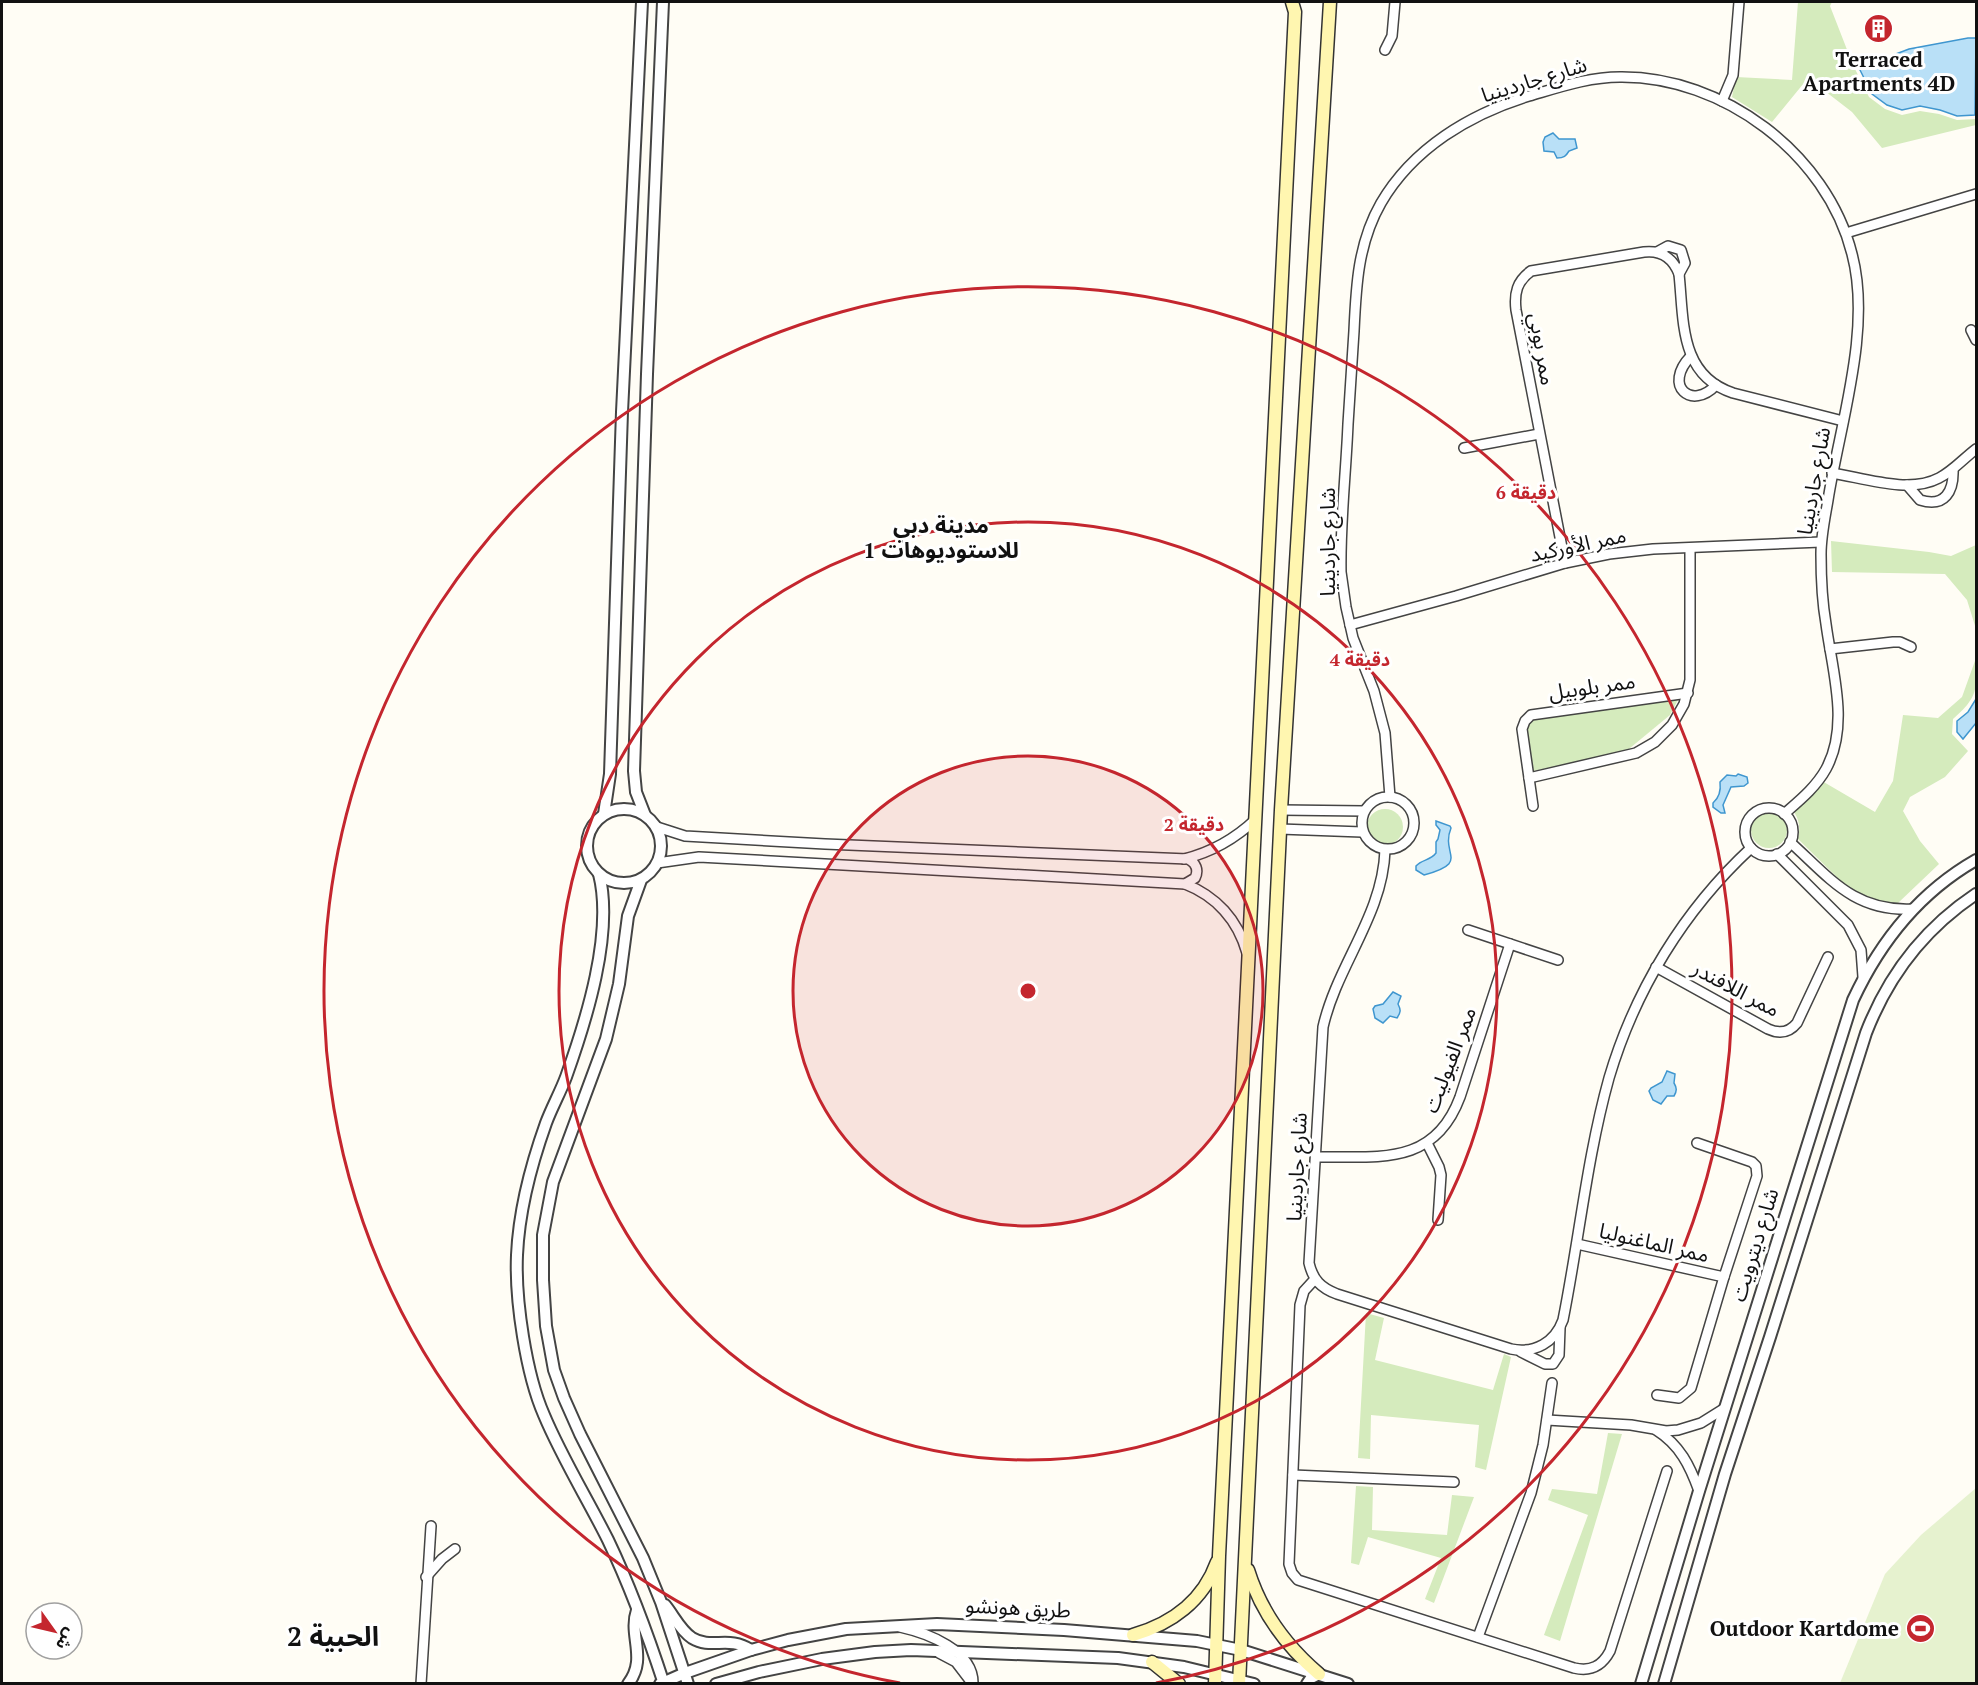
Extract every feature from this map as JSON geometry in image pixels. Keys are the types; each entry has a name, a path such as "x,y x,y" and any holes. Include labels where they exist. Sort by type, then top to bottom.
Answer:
{"main road":[{"path":"1240,1681 1281,810 1330,2"},
{"path":"1215,1678 1294,5"},
{"path":"1133,1635 1162,1625 1187,1607 1207,1584 1220,1556"},
{"path":"1246,1562 1260,1600 1273,1624 1294,1651 1319,1674"},
{"path":"1152,1662 1179,1683"}],"street":[{"path":"604,814 610,774 622,400 642,2"},
{"path":"645,815 636,792 634,771 647,374 663,2"},
{"path":"1385,50 1392,36 1395,2"},
{"path":"1722,101 1733,75 1739,2"},
{"name":"شارع جاردينيا","path":"1390,797 1388,754 1382,722 1374,691 1357,651 1350,625 1343,590 1341,554 1357,275 1369,228 1392,185 1413,161 1470,120 1503,104 1580,81 1608,78 1651,79 1680,85 1722,101 1765,129 1797,157 1829,198 1846,234 1856,269 1859,321 1821,542 1823,603 1838,711 1836,744 1829,764 1817,783 1784,814"},
{"path":"1846,234 1977,194"},
{"name":"ممر بوبي","path":"1565,563 1516,310 1515,294 1520,281 1537,268 1657,252 1668,246 1681,250 1684,263 1679,274 1686,338 1690,356 1701,373 1716,385 1733,393 1843,421"},
{"path":"1971,330 1977,340"},
{"path":"1690,356 1682,364 1678,375 1683,390 1687,394 1698,396 1707,393 1716,385"},
{"path":"1464,448 1539,434"},
{"path":"1832,473 1907,485 1931,482 1953,469 1977,449"},
{"path":"1907,485 1920,500 1935,502 1948,494 1952,488 1953,469"},
{"name":"ممر الأوركيد","path":"1350,625 1565,563 1631,551 1821,542"},
{"path":"1529,778 1626,757 1646,748 1672,725 1688,693 1691,668 1690,549"},
{"path":"1830,649 1893,642 1900,642 1911,647"},
{"name":"ممر بلوبيل","path":"1533,806 1522,729 1525,721 1531,715 1688,693"},
{"path":"1390,797 1406,804 1412,812 1414,821 1409,839 1403,845 1385,850 1367,841 1362,831 1361,821 1370,803 1380,798 1390,797"},
{"path":"1769,808 1784,814 1792,827 1790,842 1777,854 1763,855 1751,848 1745,834 1749,819 1754,813 1769,808"},
{"path":"657,827 662,845 657,863 652,871 641,880 627,884 617,883 599,874 591,865 586,843 595,822 604,814 617,809 632,809 645,815 657,827 685,836 1019,854 1184,859 1191,861 1197,870 1195,878 1185,884"},
{"path":"1281,810 1364,811"},
{"path":"1184,859 1218,848 1239,835 1256,819"},
{"path":"1280,829 1362,831"},
{"path":"1790,842 1854,898 1881,908 1913,909"},
{"path":"1667,1471 1610,1651 1599,1665 1592,1669 1574,1668 1303,1582 1295,1577 1289,1564 1300,1305 1304,1291 1315,1279 1321,1286 1337,1294 1518,1351 1545,1364 1553,1364 1559,1355 1560,1328 1591,1161 1609,1080 1626,1032 1656,967 1680,929 1717,882 1751,848"},
{"name":"شارع جاردينيا","path":"1315,1279 1309,1263 1323,1027 1332,997 1361,938 1374,904 1383,876 1385,850"},
{"path":"1777,854 1848,925 1861,950 1863,977"},
{"path":"657,863 699,857 1185,884 1212,898 1227,913 1239,931 1248,961"},
{"name":"شارع ديترويت","path":"1641,1683 1843,1028 1863,977 1884,944 1913,909 1949,878 1977,860"},
{"path":"599,874 604,916 594,980 573,1055 546,1122 530,1177 519,1234 517,1285 534,1390 543,1413 606,1536 638,1610 663,1683"},
{"path":"641,880 628,916 619,984 606,1039 553,1182 543,1235 543,1280 546,1326 554,1370 564,1398 580,1434 636,1541 661,1602 686,1678"},
{"name":"شارع ديترويت","path":"1664,1683 1725,1474 1869,1023 1885,989 1918,944 1939,922 1977,894"},
{"path":"1468,930 1558,960"},
{"name":"ممر الفيوليت","path":"1316,1157 1398,1155 1418,1149 1441,1131 1456,1108 1510,945"},
{"name":"ممر اللافندر","path":"1656,967 1768,1029 1782,1032 1790,1030 1797,1023 1828,957"},
{"path":"1427,1143 1440,1171 1438,1220"},
{"name":"ممر الماغنوليا","path":"1657,1395 1679,1398 1691,1388 1758,1171 1756,1166 1748,1160 1697,1143"},
{"name":"ممر الماغنوليا","path":"1577,1244 1724,1277"},
{"path":"1518,1351 1543,1346 1556,1335 1560,1328"},
{"path":"1478,1637 1531,1493 1547,1420 1552,1383"},
{"path":"1547,1420 1631,1425 1666,1431 1690,1428 1725,1408"},
{"path":"1654,1429 1682,1452 1699,1491"},
{"path":"1293,1475 1454,1482"},
{"path":"421,1683 431,1526"},
{"path":"426,1577 454,1549"},
{"path":"661,1602 691,1637 707,1643 734,1642 751,1650"},
{"path":"628,1683 638,1664 639,1654 634,1627 638,1610"},
{"name":"طريق هونشو","path":"663,1683 686,1678 751,1650 820,1634 889,1625 967,1624 1170,1637 1217,1644 1348,1683"},
{"path":"889,1625 918,1632 958,1653 969,1664 973,1683"},
{"path":"716,1683 759,1672 848,1655 893,1651 1083,1655 1152,1662 1215,1678 1254,1683"},
{"path":"939,1653 956,1662 973,1683"},
{"path":"747,1683 759,1672"},
{"path":"1307,1683 1319,1674"}],"green space":[{"path":"1798,2 1832,2 1830,6 1853,65 1869,97 1885,109 1902,115 1920,111 1957,120 1976,119 1976,125 1882,148 1852,112 1808,78 1772,122 1732,97 1736,77 1792,80"},
{"path":"1831,541 1951,556 1976,545 1976,629 1967,600 1945,574 1832,572"},
{"path":"1976,658 1976,686 1972,698 1953,719 1952,734 1968,751 1945,777 1910,797 1903,811 1920,841 1939,864 1898,903 1877,902 1851,891 1798,839 1799,825 1794,812 1816,791 1822,781 1875,812 1893,781 1903,715 1938,718 1962,697"},
{"path":"1680,696 1670,715 1624,753 1533,771 1526,728 1534,718"},
{"path":"1385,809 1397,815 1403,827 1397,839 1385,845 1373,839 1367,827 1373,815"},
{"path":"1769,812 1782,817 1787,830 1782,843 1769,848 1756,843 1751,830 1756,817"},
{"path":"1366,1313 1384,1318 1375,1360 1493,1390 1504,1354 1511,1357 1486,1470 1475,1467 1479,1425 1371,1415 1370,1459 1358,1458"},
{"path":"1608,1433 1622,1434 1560,1641 1544,1635 1588,1515 1548,1500 1552,1489 1597,1494"},
{"path":"1356,1486 1373,1487 1372,1530 1447,1535 1452,1495 1474,1497 1434,1603 1425,1599 1441,1558 1368,1537 1359,1565 1351,1563"},
{"name":"Outdoor Kartdome","path":"1976,1488 1976,1683 1840,1683 1885,1574 1921,1535"}],"water":[{"path":"1976,38 1975,115 1957,116 1920,106 1902,110 1887,105 1872,94 1859,68 1909,49"},
{"path":"1553,133 1559,139 1575,139 1577,148 1559,158 1554,152 1544,151 1545,137"},
{"path":"1976,699 1976,723 1963,739 1957,732 1957,721 1968,712"},
{"path":"1738,774 1747,777 1748,783 1744,786 1731,787 1723,805 1725,813 1721,813 1713,807 1720,793 1720,782 1727,775 1736,776"},
{"path":"1436,821 1451,828 1450,862 1424,875 1416,870 1416,866 1436,853 1436,842 1440,830"},
{"path":"1393,992 1401,996 1398,1004 1400,1013 1397,1018 1390,1016 1383,1023 1375,1018 1373,1009 1383,1004"},
{"path":"1667,1071 1675,1074 1676,1091 1674,1096 1667,1096 1661,1104 1653,1100 1649,1091 1662,1082"}],"place":[{"name":"Terraced Apartments 4D","path":"1879,29"},
{"name":"Outdoor Kartdome","path":"1920,1629"}],"district":[{"name":"مدينة دبي للاستوديوهات 1","path":"941,538"},
{"name":"الحبية 2","path":"333,1637"}]}
